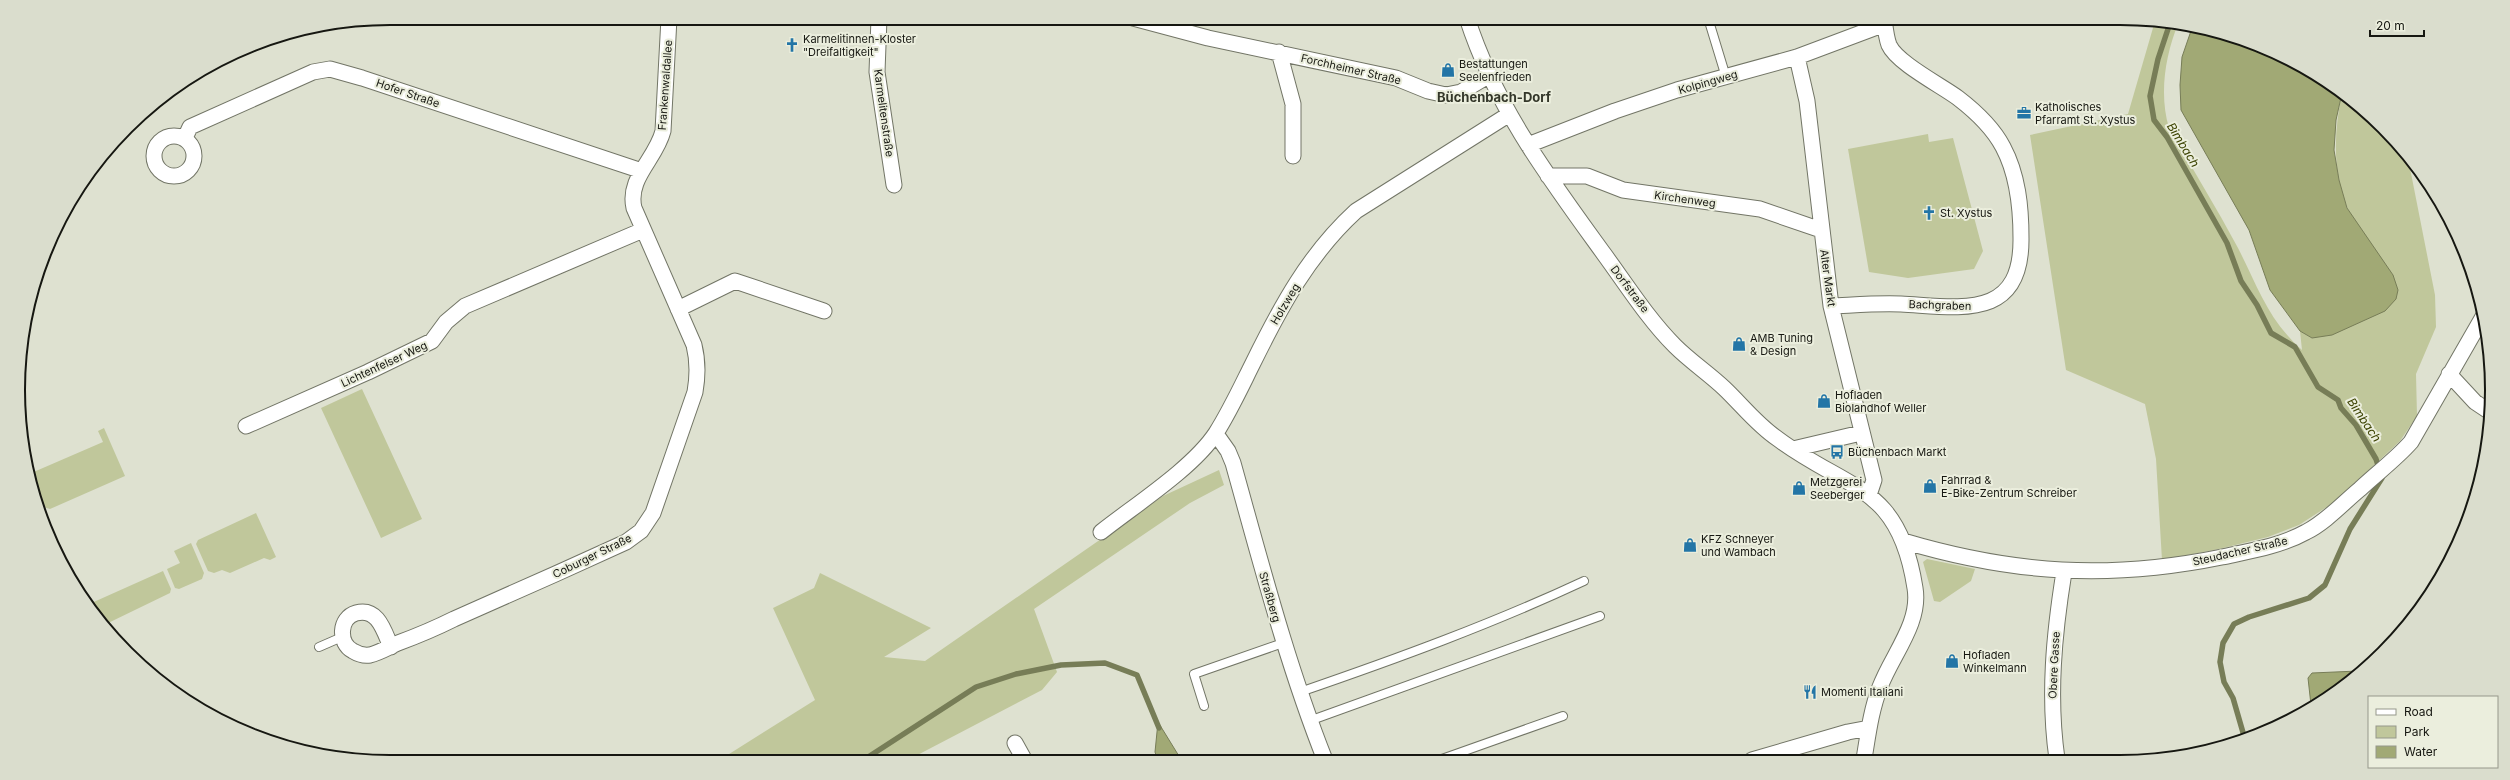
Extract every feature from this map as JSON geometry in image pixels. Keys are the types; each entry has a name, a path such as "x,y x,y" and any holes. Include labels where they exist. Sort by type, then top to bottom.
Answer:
{"street":[{"name":"Frankenwaldallee","path":"642,171 657,147 663,131 669,25"},
{"name":"Karmelitenstraße","path":"879,25 877,72 894,185"},
{"name":"Forchheimer Straße","path":"1159,25 1208,38 1396,78 1428,91 1446,95 1461,92 1488,76"},
{"name":"Dorfstraße","path":"1470,25 1488,76 1508,115 1548,176 1632,292 1674,345 1723,387 1759,424 1779,441 1869,495 1893,520 1903,541 1916,588 1916,604 1913,619 1880,688 1869,728 1865,755"},
{"name":"Kolpingweg","path":"1528,146 1615,111 1797,57 1874,25"},
{"name":"Bachgraben","path":"1831,306 1898,304 1962,308 1981,306 2000,297 2016,277 2022,247 2021,211 2016,180 2003,146 1975,113 1957,97 1910,66 1889,46 1885,25"},
{"path":"1279,52 1293,104 1294,156"},
{"name":"Alter Markt","path":"1797,57 1807,101 1831,306 1861,433 1874,480 1869,495"},
{"name":"Hofer Straße","path":"184,138 190,127 204,120 313,72 330,70 362,78 642,171"},
{"name":"Holzweg","path":"1101,532 1197,456 1216,434 1276,318 1315,254 1335,231 1356,211 1508,115"},
{"name":"Coburger Straße","path":"342,637 349,649 359,654 370,655 391,647 626,542 641,531 653,513 695,392 698,360 694,345 643,230 632,200 633,188 642,171"},
{"name":"Kirchenweg","path":"1548,176 1587,176 1623,190 1760,209 1821,230"},
{"name":"Lichtenfelser Weg","path":"246,426 368,372 432,341 446,322 465,306 643,230"},
{"path":"678,309 735,281 824,311"},
{"name":"Steudacher Straße","path":"1903,541 1987,562 2064,572 2102,572 2157,568 2208,560 2281,543 2307,532 2401,453 2411,442 2479,324"},
{"path":"2449,374 2475,402 2484,408"},
{"path":"1793,449 1861,433"},
{"name":"Straßberg","path":"1216,434 1228,451 1233,463 1283,643 1309,721 1323,755"},
{"name":"Obere Gasse","path":"2056,755 2052,726 2052,669 2064,572"},
{"path":"342,637 342,630 348,618 354,614 367,612 379,620 391,647"},
{"path":"1769,755 1848,732 1869,728"},
{"path":"1014,743 1021,755"}],"lane":[{"path":"1710,25 1726,77"},
{"path":"1300,692 1439,642 1536,603 1584,581"},
{"path":"1309,721 1600,616"},
{"path":"319,647 342,637"},
{"path":"1204,706 1194,674 1283,643"},
{"path":"1453,755 1562,716"}],"green space":[{"path":"2153,27 2176,29 2167,62 2164,89 2164,102 2169,128 2230,233 2272,315 2290,339 2302,350 2300,331 2312,338 2393,275 2356,225 2342,193 2336,150 2337,122 2341,99 2378,132 2410,168 2435,295 2436,327 2416,374 2417,416 2400,441 2336,501 2299,525 2268,537 2219,549 2162,560 2156,459 2145,404 2066,370 2030,135 2128,114"},
{"path":"1928,134 1929,142 1953,138 1983,251 1974,269 1908,278 1869,272 1848,149"},
{"path":"362,389 422,519 381,538 321,408"},
{"path":"104,428 125,476 50,509 44,507 34,472 103,442 98,431"},
{"path":"1219,470 1224,485 1190,503 1034,609 1057,672 1042,690 917,755 728,755 815,700 773,608 814,588 820,573 931,628 884,657 925,661 1163,496"},
{"path":"256,513 276,557 270,560 264,558 230,573 222,570 214,573 208,571 196,544 198,540"},
{"path":"191,543 204,573 202,579 179,589 175,588 167,569 180,563 174,551"},
{"path":"1927,559 1975,569 1971,581 1940,602 1934,601 1923,562"},
{"path":"163,571 171,589 170,593 109,623 93,602"}],"water":[{"path":"2191,32 2214,37 2237,44 2281,63 2302,74 2341,99 2336,120 2334,150 2339,180 2347,208 2393,275 2398,290 2396,299 2385,311 2332,335 2312,338 2300,331 2270,290 2249,230 2181,110 2180,85 2182,57"},
{"path":"2352,671 2311,701 2308,678 2312,673"},
{"path":"1158,722 1178,755 1156,755"}],"waterway":[{"name":"Bimbach","path":"2168,28 2158,59 2150,96 2154,120 2167,137 2227,243 2241,281 2257,305 2271,333 2295,347 2318,387 2338,400 2341,408 2356,425 2376,459 2382,478 2350,529 2325,585 2309,598 2249,617 2234,624 2223,643 2220,662 2224,682 2233,698 2243,734"},
{"path":"871,755 976,687 1016,674 1061,665 1105,663 1137,675 1159,728"}],"place":[{"name":"Karmelitinnen-Kloster \"Dreifaltigkeit\"","path":"792,45"},
{"name":"Bestattungen Seelenfrieden","path":"1448,70"},
{"name":"Katholisches Pfarramt St. Xystus","path":"2024,113"},
{"name":"St. Xystus","path":"1929,213"},
{"name":"AMB Tuning & Design","path":"1739,344"},
{"name":"Hofladen Biolandhof Weller","path":"1824,401"},
{"name":"Büchenbach Markt","path":"1837,452"},
{"name":"Fahrrad & E-Bike-Zentrum Schreiber","path":"1930,486"},
{"name":"Metzgerei Seeberger","path":"1799,488"},
{"name":"KFZ Schneyer und Wambach","path":"1690,545"},
{"name":"Hofladen Winkelmann","path":"1952,661"},
{"name":"Momenti Italiani","path":"1810,692"}],"district":[{"name":"Büchenbach-Dorf","path":"1494,97"}]}
